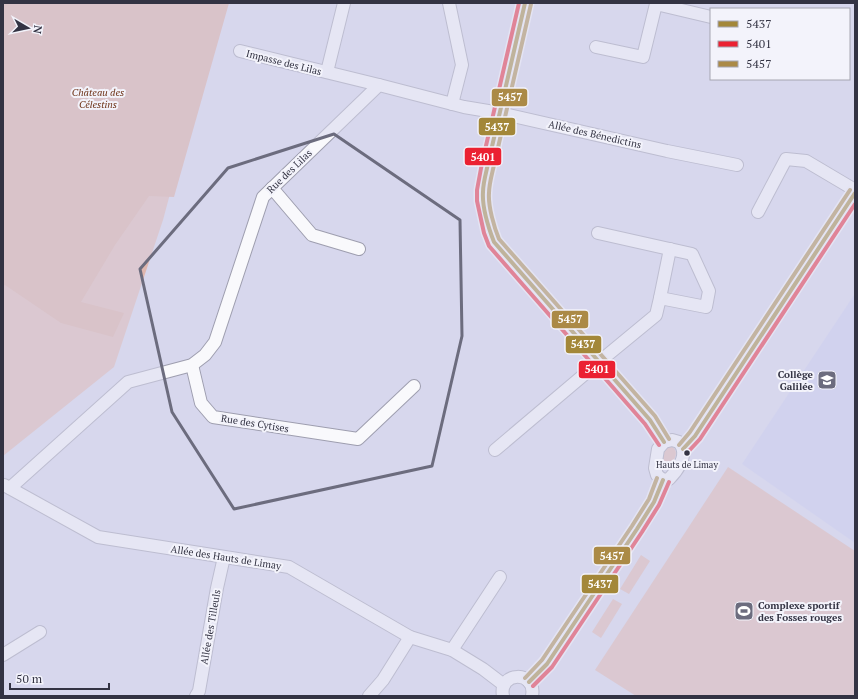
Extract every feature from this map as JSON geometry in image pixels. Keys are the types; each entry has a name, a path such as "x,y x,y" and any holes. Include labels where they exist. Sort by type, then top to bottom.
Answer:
{"street":[{"name":"Impasse des Lilas","path":"327,72 344,3"},
{"path":"379,85 452,104 462,65 449,3"},
{"path":"525,3 483,192 483,200 490,232 494,242 650,420 664,442"},
{"path":"596,47 643,57 656,4 694,8 710,16"},
{"name":"Impasse des Lilas","path":"240,51 379,85"},
{"name":"Rue des Lilas","path":"192,365 205,355 215,342 263,197 379,85"},
{"name":"Allée des Bénedictins","path":"452,104 500,113 738,166"},
{"path":"683,449 696,436 855,192 806,161 786,159 758,212"},
{"path":"272,188 312,235 359,249"},
{"path":"598,233 692,254 709,292 706,308 660,298"},
{"path":"495,450 656,315 670,249"},
{"path":"6,486 128,382 192,365"},
{"name":"Rue des Cytises","path":"192,365 201,403 213,416 358,439 414,386"},
{"path":"672,440 679,442 683,449 682,461 676,472 669,479 663,480 657,475 655,468 658,449 664,442 672,440"},
{"path":"529,682 547,664 637,529 654,502 663,480"},
{"name":"Allée des Hauts de Limay","path":"6,486 98,537 289,567 410,637 452,650 483,669 504,690"},
{"name":"Allée des Tilleuls","path":"196,696 224,557"},
{"path":"452,650 500,577"},
{"path":"3,655 40,632"},
{"path":"369,696 383,680 410,637"},
{"path":"504,690 507,681 516,676 521,676 526,678 532,686 532,696"}],"highlighted area":[{"path":"334,134 460,220 462,336 432,466 234,509 172,412 140,269 228,168"}],"shaded area":[{"name":"Collège Galilée","path":"855,295 855,543 742,464"}],"green space":[{"name":"Château des Célestins","path":"3,3 221,3 163,220 114,367 3,456"},
{"name":"Château des Célestins","path":"3,3 229,3 174,197 149,196 115,245 81,302 124,313 113,337 61,323 5,285 3,286"},
{"path":"668,446 672,446 676,451 676,456 670,467 664,468 661,463 664,451"},
{"name":"Complexe sportif des Fosses rouges","path":"728,467 855,551 855,696 636,696 595,670"},
{"path":"641,555 650,561 629,594 620,589"},
{"path":"613,599 622,604 601,638 592,632"}],"transit line":[{"name":"5401","path":"519,3 477,190 477,201 484,233 489,246 645,424 659,445"},
{"name":"5437","path":"525,3 484,185 483,198 486,218 490,231 494,242 650,420 664,442"},
{"name":"5457","path":"531,4 490,183 489,204 495,229 499,239 655,416 669,439"},
{"name":"5457","path":"679,445 690,432 850,190"},
{"name":"5437","path":"683,449 695,436 855,193"},
{"name":"5401","path":"687,453 700,439 855,204"},
{"name":"5457","path":"525,678 542,660 632,526 649,499 657,478"},
{"name":"5437","path":"529,682 547,664 637,529 654,502 663,480"},
{"name":"5401","path":"533,686 552,667 642,532 659,505 669,482"}],"place":[{"name":"Collège Galilée","path":"827,380"},
{"name":"Hauts de Limay","path":"687,453"},
{"name":"Complexe sportif des Fosses rouges","path":"744,611"}]}
